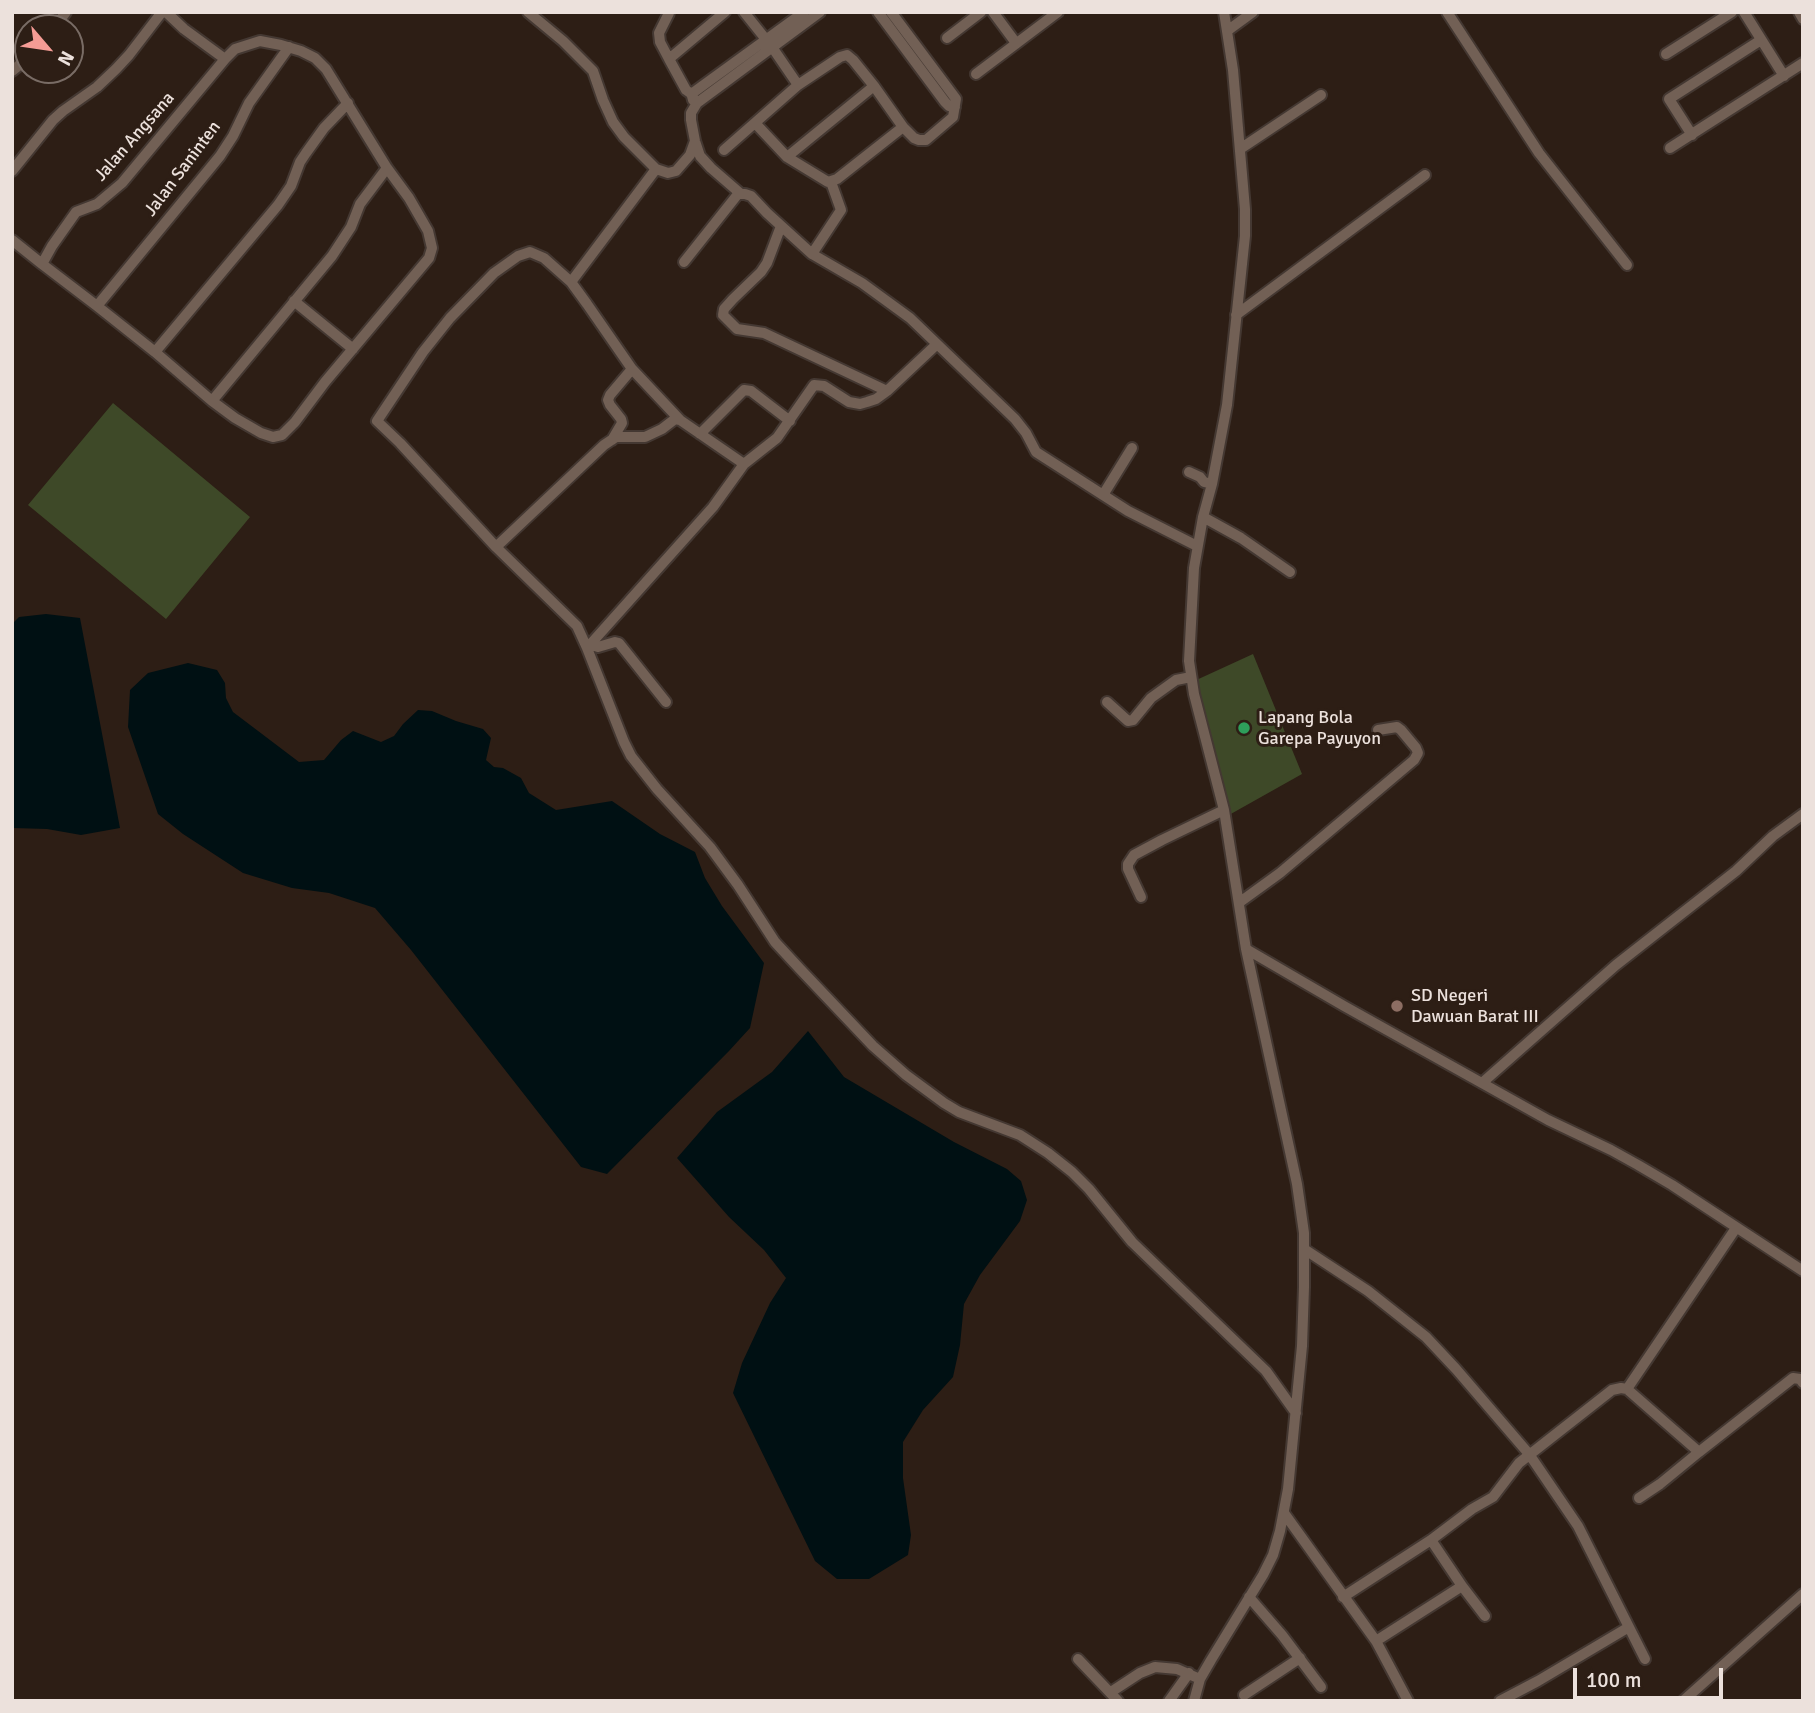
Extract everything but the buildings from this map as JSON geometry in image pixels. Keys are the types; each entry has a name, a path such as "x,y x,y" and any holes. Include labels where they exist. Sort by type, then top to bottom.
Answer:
{"street":[{"path":"12,171 53,120 97,88 129,55 164,12 225,60"},
{"path":"528,12 593,71 614,122 624,137 656,169 668,173 676,172 688,159 695,141"},
{"path":"669,59 725,12"},
{"path":"744,12 798,85"},
{"path":"804,12 769,43 695,99 691,120 695,141 705,163 741,194 751,196 812,254 862,283 911,318 1015,419 1036,452 1128,511 1197,546"},
{"path":"769,43 820,12"},
{"path":"878,12 945,102 955,107"},
{"path":"724,150 798,85 847,55 874,86 903,127 914,138 926,140 953,117 957,102 891,12"},
{"path":"947,38 981,12"},
{"path":"993,12 1016,43"},
{"path":"1194,1701 1200,1679 1264,1575 1273,1555 1288,1489 1303,1346 1303,1219 1290,1147 1246,949 1224,810 1191,677 1190,635 1194,568 1227,405 1246,223 1233,69 1224,12"},
{"path":"1227,31 1253,12"},
{"path":"1447,12 1539,153 1627,265"},
{"path":"1666,54 1732,12"},
{"path":"1744,12 1784,76"},
{"path":"1798,12 1803,19"},
{"path":"669,13 659,33 660,42 686,90 695,99"},
{"path":"976,74 1055,13"},
{"path":"1692,135 1669,99 1761,40"},
{"name":"Jalan Angsana","path":"42,264 76,212 97,204 122,183 236,48 260,41 289,47"},
{"path":"12,240 235,418 266,436 279,437 295,422 429,258 432,248 428,231 410,198 387,168 334,80 315,58 289,47"},
{"name":"Jalan Saninten","path":"97,306 220,156 249,103 289,47"},
{"path":"1671,148 1803,64"},
{"path":"788,157 874,86"},
{"path":"1240,149 1321,95"},
{"path":"155,352 278,205 291,186 306,153 324,128 348,103"},
{"path":"755,123 788,157 831,182 841,210 812,254"},
{"path":"831,182 903,127"},
{"path":"212,401 344,240 360,204 387,168"},
{"path":"571,282 656,169"},
{"path":"1236,315 1425,175"},
{"path":"684,262 741,194"},
{"path":"781,226 767,263 724,309 723,316 737,329 764,333 887,391"},
{"path":"744,464 680,420 632,369 571,282 544,258 530,252 518,256 494,273 450,318 423,352 377,421 496,547 577,626 588,646 631,756 710,847 783,951 873,1046 906,1075 959,1112 1020,1135 1072,1172 1132,1242 1266,1371 1296,1413"},
{"path":"294,301 353,349"},
{"path":"588,646 713,507 744,464 777,438 814,385 824,386 849,402 860,404 876,399 936,345"},
{"path":"611,440 622,423 608,400 632,369"},
{"path":"700,434 744,390 751,391 790,421"},
{"path":"496,547 611,440 616,437 645,437 675,419 680,420"},
{"path":"1103,495 1132,448"},
{"path":"1189,472 1212,484"},
{"path":"1203,517 1241,538 1290,572"},
{"path":"588,646 598,647 619,642 666,702"},
{"path":"1107,702 1128,722 1133,720 1151,698 1176,680 1191,677"},
{"path":"1240,902 1280,873 1414,760 1418,753 1416,748 1401,730 1397,727 1378,730"},
{"path":"1141,897 1128,869 1128,864 1135,855 1224,810"},
{"path":"1482,1083 1616,965 1736,871 1773,836 1803,814"},
{"path":"1246,949 1548,1120 1612,1150 1672,1185 1803,1270"},
{"path":"1627,1389 1736,1228"},
{"path":"1304,1249 1368,1291 1426,1337 1529,1454 1578,1526 1645,1659"},
{"path":"1639,1498 1793,1378 1803,1382"},
{"path":"1343,1597 1497,1493 1510,1473 1529,1454 1612,1390 1627,1389 1699,1452"},
{"path":"1284,1513 1376,1641 1408,1701"},
{"path":"1431,1540 1485,1616"},
{"path":"1376,1641 1462,1586"},
{"path":"1683,1701 1803,1594"},
{"path":"1249,1597 1321,1687"},
{"path":"1500,1701 1629,1628"},
{"path":"1244,1695 1300,1658"},
{"path":"1078,1660 1115,1696 1140,1673 1155,1667 1177,1668 1200,1679"},
{"path":"1169,1701 1189,1674"}],"green space":[{"path":"113,403 250,517 166,619 28,505"},
{"name":"Lapang Bola Garepa Payuyon","path":"1253,654 1302,774 1229,815 1192,682"}],"shaded area":[{"path":"46,614 80,618 120,828 81,835 47,829 12,828 12,624 19,617"},
{"path":"188,663 217,670 225,683 226,698 233,712 299,762 324,760 341,740 353,731 381,742 394,736 418,710 432,711 483,729 491,738 486,760 494,767 503,768 521,778 529,793 556,810 612,801 660,834 695,852 705,878 722,906 764,963 750,1028 607,1174 581,1167 375,908 329,893 292,888 243,873 183,834 158,814 128,727 130,690 148,673"},
{"path":"808,1031 844,1077 954,1142 1007,1169 1021,1181 1027,1200 1020,1221 980,1275 964,1304 960,1345 953,1377 923,1410 903,1442 903,1478 911,1535 908,1555 869,1579 837,1579 815,1561 733,1393 742,1363 770,1303 786,1278 764,1250 729,1217 677,1158 717,1112 772,1072"}],"place":[{"name":"Lapang Bola Garepa Payuyon","path":"1244,728"},
{"name":"SD Negeri Dawuan Barat III","path":"1397,1006"}]}
